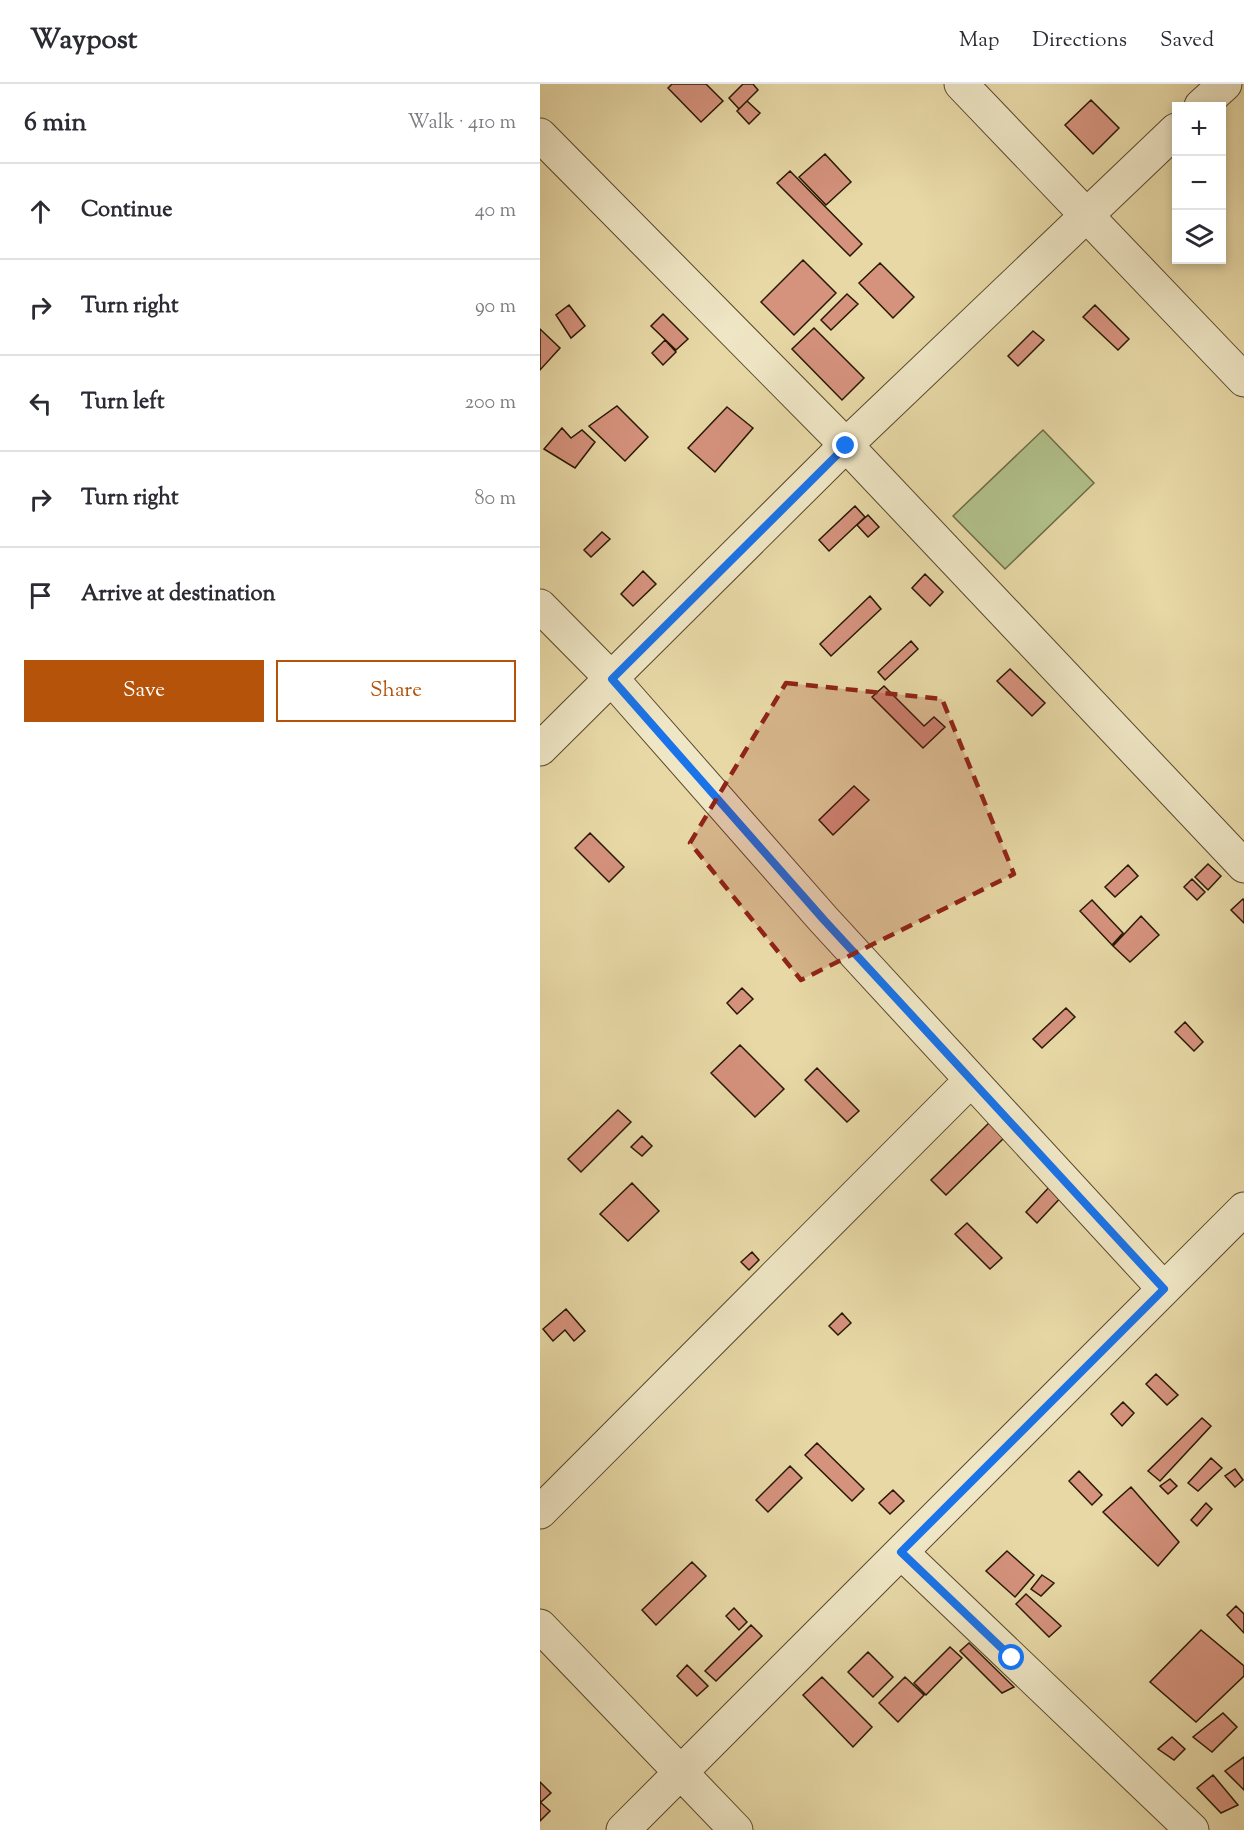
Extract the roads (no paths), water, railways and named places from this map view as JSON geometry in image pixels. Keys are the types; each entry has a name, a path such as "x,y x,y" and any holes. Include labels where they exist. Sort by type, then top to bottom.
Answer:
{"street":[{"path":"961,84 1244,380"},
{"path":"1205,102 1225,84"},
{"path":"540,749 846,446 1172,134"},
{"path":"540,135 846,446 1244,866"},
{"path":"540,606 612,679 824,920 1164,1289"},
{"path":"540,1512 971,1080"},
{"path":"623,1830 1244,1209"},
{"path":"901,1552 1192,1830"},
{"path":"540,1626 736,1830"}]}
